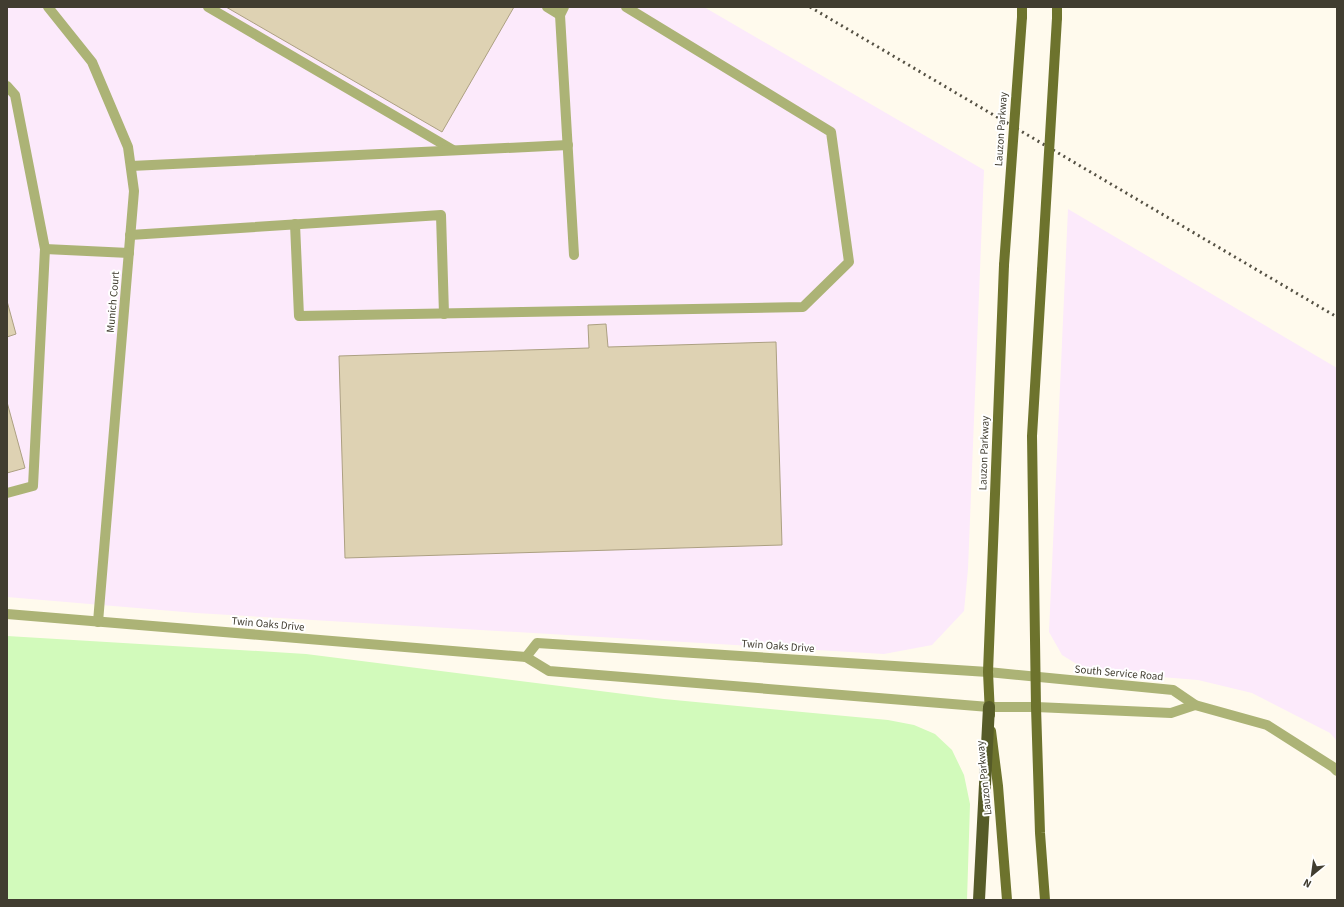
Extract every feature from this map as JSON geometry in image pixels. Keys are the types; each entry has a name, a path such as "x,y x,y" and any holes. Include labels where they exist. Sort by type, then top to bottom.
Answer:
{"highway":[{"path":"979,900 989,707"}],"main road":[{"path":"1045,900 1040,833 1036,708 1032,436 1058,7"},
{"name":"Lauzon Parkway","path":"1007,900 998,786 989,707 988,672 1004,265 1022,12"}],"street":[{"name":"Munich Court","path":"48,7 92,62 128,147 134,191 98,622"},
{"path":"208,7 453,150"},
{"path":"546,7 562,11 574,255"},
{"path":"295,224 299,316 803,306 849,262 831,132 626,7"},
{"path":"7,86 15,95 45,249 33,486 7,493"},
{"path":"131,166 568,145"},
{"path":"130,235 441,215 444,314"},
{"path":"45,249 129,253"},
{"name":"Twin Oaks Drive","path":"7,614 526,657 549,671 989,707 1036,708"},
{"name":"Twin Oaks Drive","path":"526,657 537,643 988,672 1036,677"},
{"name":"South Service Road","path":"1036,677 1173,690 1196,705 1267,726 1333,767 1337,771"},
{"path":"1036,708 1171,713 1196,705"}],"shaded area":[{"path":"7,7 704,7 984,170 968,569 964,611 932,645 884,654 196,613 7,597"},
{"path":"1068,209 1337,368 1337,741 1330,733 1252,693 1198,680 1088,671 1062,655 1049,632"}],"green space":[{"path":"7,636 306,654 664,699 888,720 914,725 935,734 952,750 964,775 970,804 967,900 7,900"}],"building":[{"path":"226,7 514,7 442,132"},
{"path":"7,301 16,334 7,337"},
{"path":"606,324 608,347 776,342 782,545 345,558 339,356 589,348 588,325"},
{"path":"7,402 25,468 7,473"}],"railway":[{"path":"810,7 1337,317"}]}
